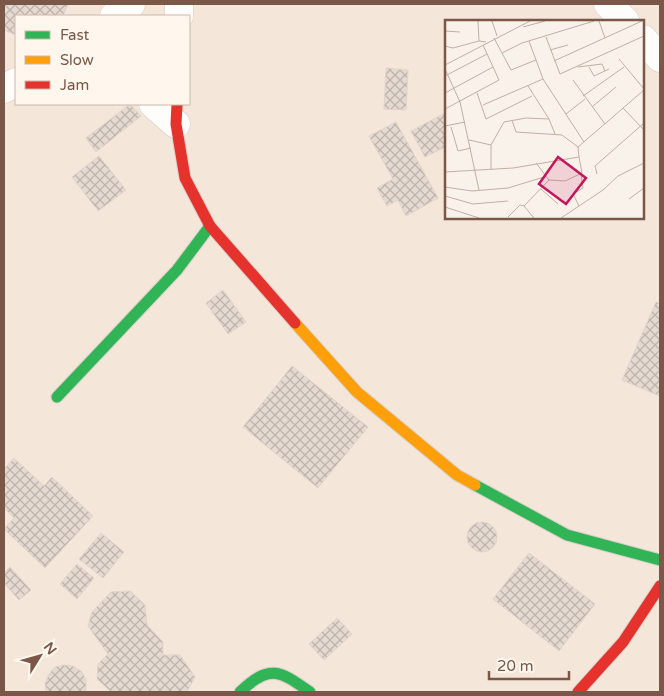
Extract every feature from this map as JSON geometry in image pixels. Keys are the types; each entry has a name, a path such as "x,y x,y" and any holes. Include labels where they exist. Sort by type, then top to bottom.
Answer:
{"street":[{"path":"115,15 131,4"},
{"path":"608,4 624,20"},
{"path":"644,40 660,58"},
{"path":"155,105 176,114 185,178 210,226 357,392 457,475 567,535 660,560"},
{"path":"57,397 177,270 210,226"},
{"path":"578,692 622,642 660,586"},
{"path":"240,692 250,682 265,674 279,673 310,692"}],"shaded area":[{"path":"4,4 660,4 660,692 4,692"}],"building":[{"path":"4,4 68,4 63,15 15,15 15,35 4,30"},
{"path":"386,68 408,70 406,110 384,109"},
{"path":"129,105 141,116 96,152 86,138"},
{"path":"445,113 445,147 425,157 411,131"},
{"path":"396,122 438,198 406,216 398,200 387,206 377,188 393,179 369,136"},
{"path":"99,156 126,190 98,211 72,177"},
{"path":"223,290 246,322 228,334 206,303"},
{"path":"656,302 660,303 660,396 622,380"},
{"path":"292,366 368,427 318,488 243,427"},
{"path":"14,458 44,486 52,477 93,516 45,568 4,529 14,518 4,508 4,469"},
{"path":"482,522 492,527 497,537 492,547 482,552 472,547 467,537 472,527"},
{"path":"101,533 124,552 103,578 79,559"},
{"path":"529,553 595,604 559,651 493,599"},
{"path":"77,564 94,578 77,599 60,584"},
{"path":"10,567 31,590 19,600 4,583 4,573"},
{"path":"130,591 145,605 147,625 163,642 163,655 180,655 195,677 188,690 183,692 111,692 97,679 98,664 108,654 88,626 92,612 111,592"},
{"path":"337,618 352,634 324,660 309,644"},
{"path":"73,666 81,671 86,679 85,692 46,692 45,683 49,674 55,667"}],"traffic: fast":[{"path":"57,397 177,270 210,226"},
{"path":"475,485 567,535 660,560"},
{"path":"240,692 259,677 275,673 291,679 310,692"}],"traffic: slow":[{"path":"295,323 357,392 457,475 475,485"}],"traffic: jam":[{"path":"177,105 176,124 185,178 210,226 295,323"},
{"path":"578,692 623,642 660,586"}]}
